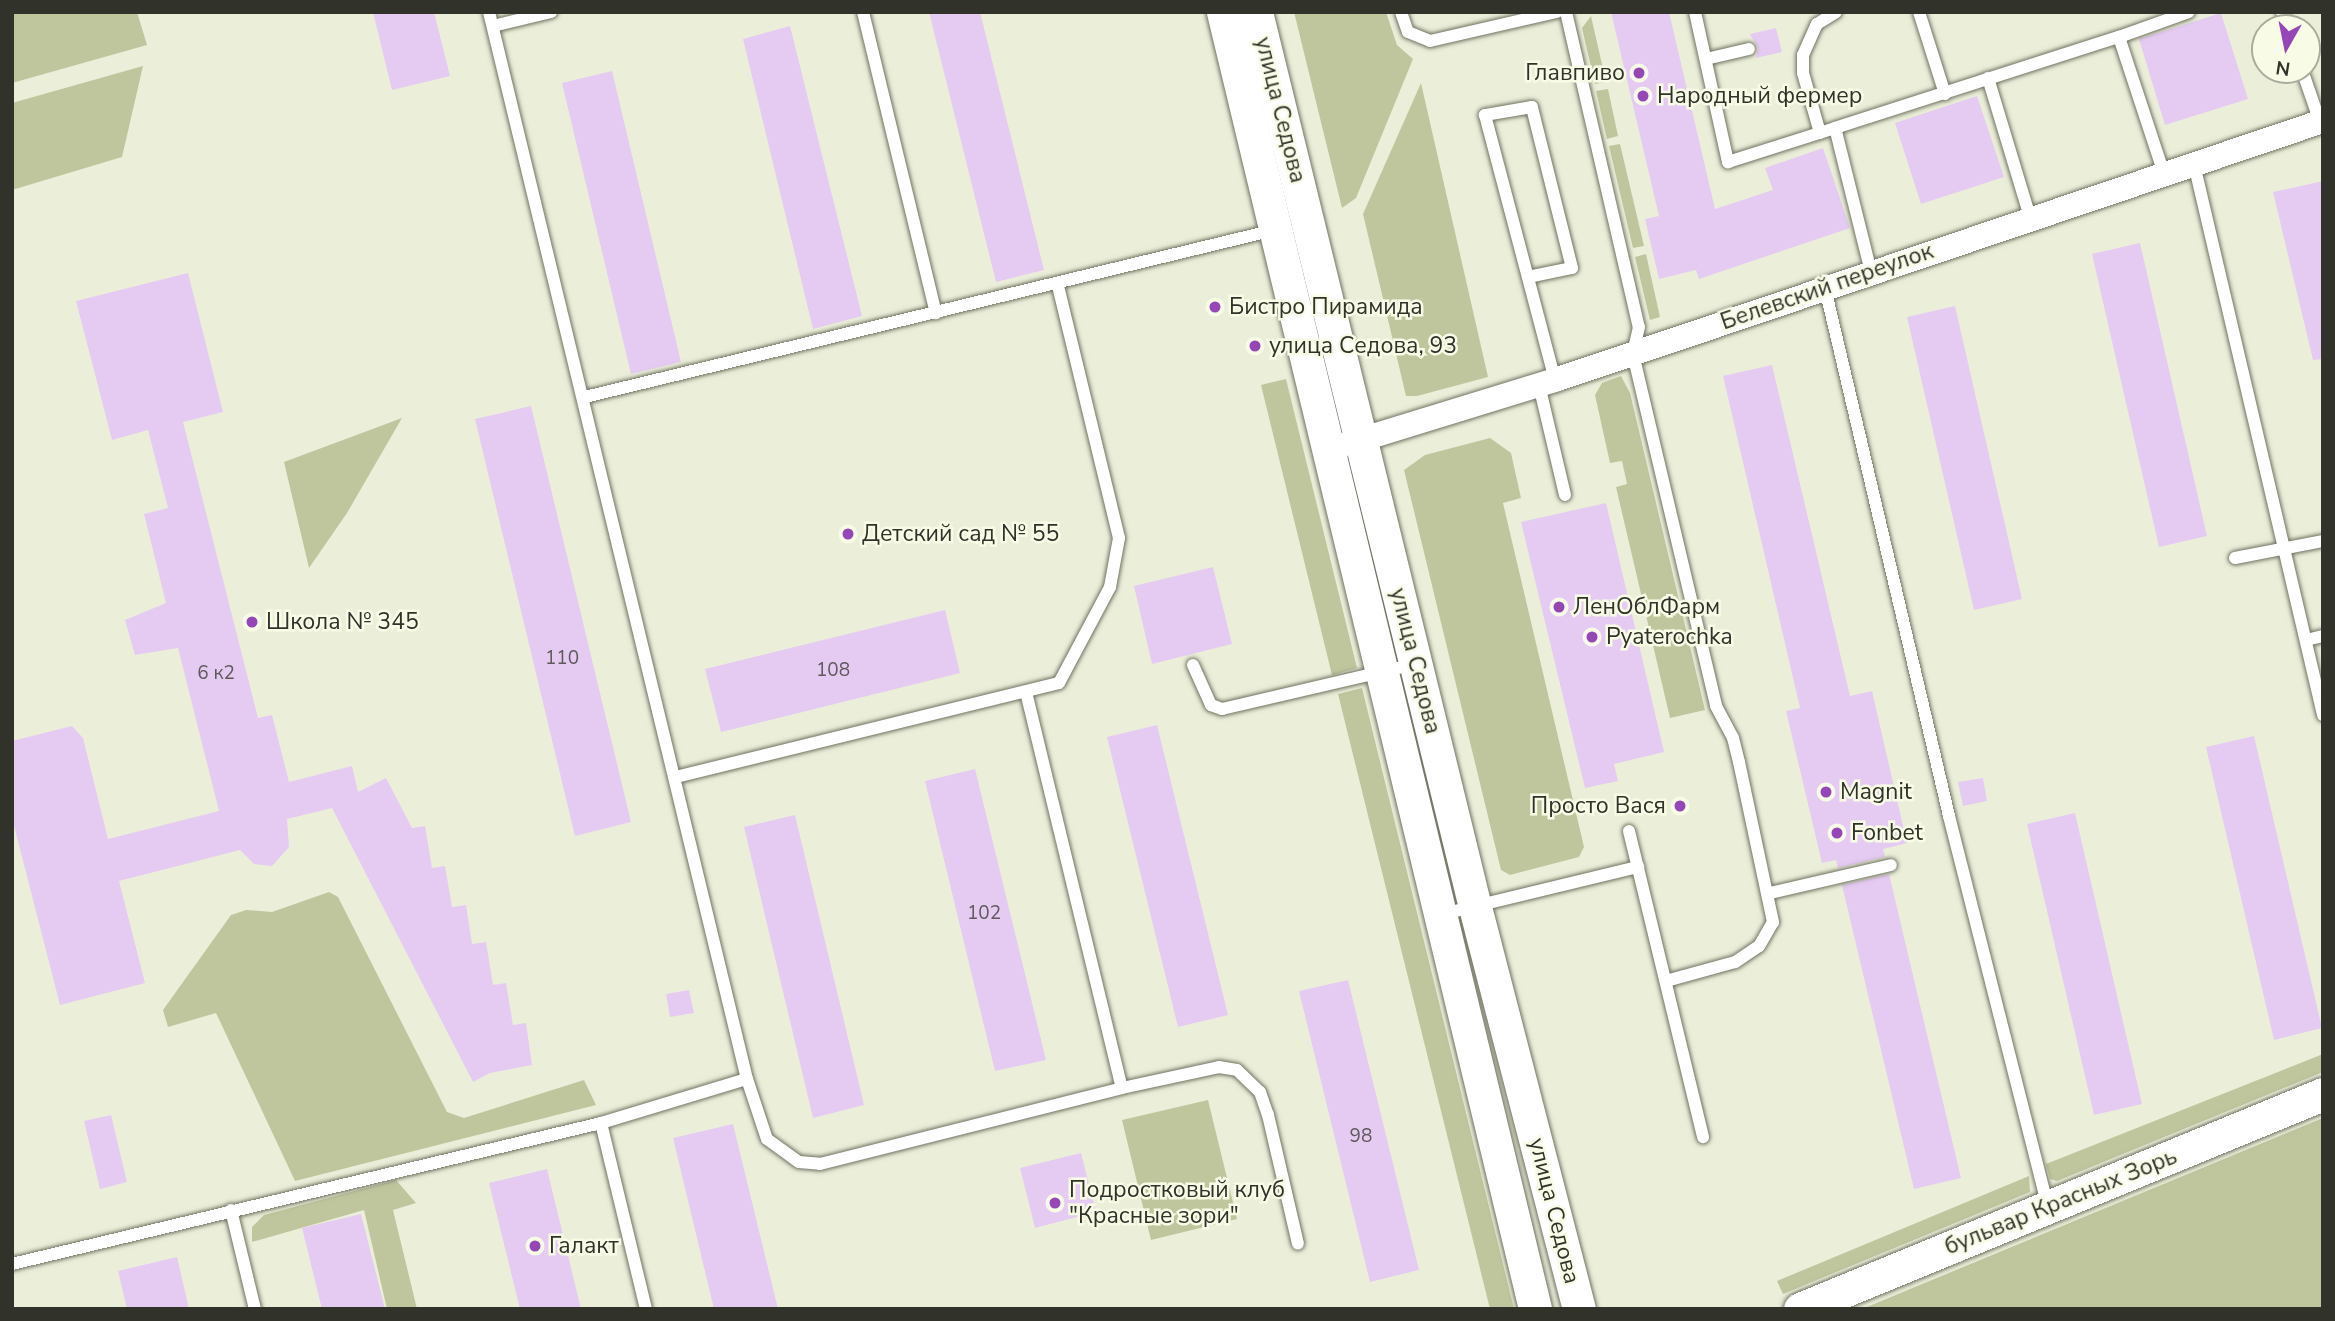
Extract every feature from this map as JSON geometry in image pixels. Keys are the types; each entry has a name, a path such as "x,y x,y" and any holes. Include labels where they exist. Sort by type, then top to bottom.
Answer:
{"main road":[{"name":"улица Седова","path":"1223,12 1292,226"},
{"name":"улица Седова","path":"1256,12 1292,226 1345,444 1384,672 1535,1309"},
{"name":"улица Седова","path":"1345,444 1415,664 1579,1309"},
{"name":"бульвар Красных Зорь","path":"1800,1309 2323,1094"}],"street":[{"name":"Белевский переулок","path":"1345,444 1547,383 2030,217 2321,121"}],"lane":[{"path":"489,12 585,397 747,1079 767,1139 799,1162 820,1164 1122,1088 1219,1067 1237,1070 1250,1079 1268,1115 1298,1244"},
{"path":"493,26 551,12"},
{"path":"863,12 936,313"},
{"path":"1402,12 1408,32 1430,41 1557,12"},
{"path":"1566,12 1639,327 1633,354 1716,706 1733,738 1770,894 1773,922 1759,946 1735,962 1666,981"},
{"path":"1695,12 1728,162 1945,94 2189,12"},
{"path":"1819,133 1803,73 1803,55 1817,24 1836,12"},
{"path":"1919,12 1945,94"},
{"path":"2119,37 2164,174"},
{"path":"1706,59 1748,49"},
{"path":"1987,78 2030,217"},
{"path":"2307,84 2321,121"},
{"path":"1528,277 1572,268 1532,107 1485,116 1528,277 1566,495"},
{"path":"1835,128 1871,272"},
{"path":"2194,164 2323,715"},
{"path":"585,397 1058,285 1212,242 1292,226"},
{"path":"676,777 1059,683 1110,587 1119,538 1058,285"},
{"path":"1825,288 1949,816 2048,1207"},
{"path":"2235,558 2323,541"},
{"path":"2306,640 2323,636"},
{"path":"1193,666 1211,705 1223,709 1415,664"},
{"path":"1026,692 1122,1088"},
{"path":"1629,831 1703,1137"},
{"path":"1770,894 1891,865"},
{"path":"1443,914 1638,867"},
{"path":"12,1264 601,1123 747,1079"},
{"path":"601,1123 646,1309"},
{"path":"231,1210 255,1309"}],"green space":[{"path":"12,12 137,12 147,45 12,83"},
{"path":"1294,12 1386,12 1397,45 1413,59 1356,198 1342,208"},
{"path":"1591,16 1606,82 1595,84 1582,28"},
{"path":"143,66 122,157 12,190 12,103"},
{"path":"1421,83 1488,377 1417,396 1406,396 1363,214"},
{"path":"1608,89 1618,136 1607,139 1596,91"},
{"path":"1620,144 1644,246 1633,248 1609,146"},
{"path":"1646,254 1660,317 1650,320 1635,257"},
{"path":"1621,376 1630,393 1705,710 1670,718 1616,487 1627,484 1622,461 1610,463 1595,395 1602,383"},
{"path":"1286,379 1357,668 1332,675 1261,385"},
{"path":"402,418 347,513 309,568 284,462"},
{"path":"1490,438 1511,453 1521,498 1503,503 1584,847 1579,857 1510,875 1501,870 1404,470 1425,455"},
{"path":"1362,688 1514,1309 1490,1309 1338,694"},
{"path":"329,892 338,897 447,1112 464,1118 584,1080 596,1105 295,1181 216,1013 168,1027 163,1010 231,915 246,910 272,912"},
{"path":"2323,1054 2323,1072 2057,1181 2050,1179 2046,1164"},
{"path":"1208,1100 1237,1219 1151,1240 1122,1120"},
{"path":"2323,1118 2323,1309 1862,1309"},
{"path":"2029,1176 2030,1192 1783,1294 1777,1281"},
{"path":"396,1180 416,1203 393,1210 417,1309 387,1309 364,1210 252,1242 252,1227 264,1215"}],"building":[{"path":"373,12 434,12 450,76 392,90"},
{"path":"929,12 980,12 1044,270 996,282"},
{"path":"1611,12 1669,12 1715,209 1773,190 1765,168 1823,148 1850,228 1699,279 1696,270 1659,279 1645,219 1659,216"},
{"path":"2221,13 2248,99 2165,125 2139,39"},
{"path":"790,26 862,316 813,329 743,39"},
{"path":"1776,28 1782,52 1756,58 1758,48 1750,34"},
{"path":"612,71 681,362 631,374 562,83"},
{"path":"1977,96 2004,177 1921,204 1895,123"},
{"path":"2323,181 2323,359 2313,360 2273,192"},
{"path":"2140,243 2207,536 2159,547 2092,254"},
{"path":"188,273 223,412 183,422 258,718 272,715 289,782 352,766 358,792 386,778 412,828 425,826 432,868 445,866 452,907 466,905 472,944 486,942 493,985 506,983 513,1025 526,1023 532,1065 490,1073 473,1082 332,808 287,819 289,847 272,866 254,864 240,850 119,881 145,983 60,1005 12,818 12,741 72,726 83,738 108,839 219,811 178,648 135,655 125,620 166,603 144,514 168,508 148,430 112,440 76,301"},
{"path":"1955,306 2022,599 1974,610 1907,317"},
{"path":"1772,365 1850,696 1872,691 1907,843 1883,849 1885,857 1838,868 1836,860 1822,863 1786,711 1800,708 1723,376"},
{"path":"531,406 631,822 575,836 475,419"},
{"name":"Pyaterochka","path":"1606,503 1664,752 1614,764 1618,781 1585,788 1521,522"},
{"path":"1213,567 1232,644 1152,664 1134,586"},
{"path":"945,610 960,673 721,732 705,669"},
{"path":"1157,725 1228,1015 1178,1027 1107,737"},
{"path":"2254,736 2322,1028 2274,1040 2206,747"},
{"path":"975,769 1046,1060 995,1071 925,781"},
{"path":"1983,778 1987,801 1963,806 1958,782"},
{"path":"2075,813 2142,1104 2094,1115 2027,824"},
{"path":"795,815 864,1105 813,1118 744,827"},
{"path":"1889,874 1961,1178 1914,1189 1842,885"},
{"path":"1348,980 1419,1270 1370,1282 1299,991"},
{"path":"689,990 694,1013 670,1017 666,994"},
{"path":"111,1115 127,1182 100,1189 84,1121"},
{"path":"733,1124 778,1309 714,1309 673,1138"},
{"path":"1081,1153 1096,1212 1035,1228 1020,1168"},
{"name":"Галакт","path":"547,1169 581,1309 520,1309 489,1183"},
{"path":"361,1214 385,1309 322,1309 302,1228"},
{"path":"177,1257 189,1309 127,1309 118,1271"}],"place":[{"name":"Главпиво","path":"1639,73"},
{"name":"Народный фермер","path":"1643,96"},
{"name":"Бистро Пирамида","path":"1215,307"},
{"name":"улица Седова, 93","path":"1255,346"},
{"name":"Детский сад № 55","path":"848,534"},
{"name":"ЛенОблФарм","path":"1559,607"},
{"name":"Школа № 345","path":"252,622"},
{"name":"Pyaterochka","path":"1592,637"},
{"name":"Magnit","path":"1826,792"},
{"name":"Просто Вася","path":"1680,806"},
{"name":"Fonbet","path":"1837,833"},
{"name":"Подростковый клуб \"Красные зори\"","path":"1055,1203"},
{"name":"Галакт","path":"535,1246"}]}
